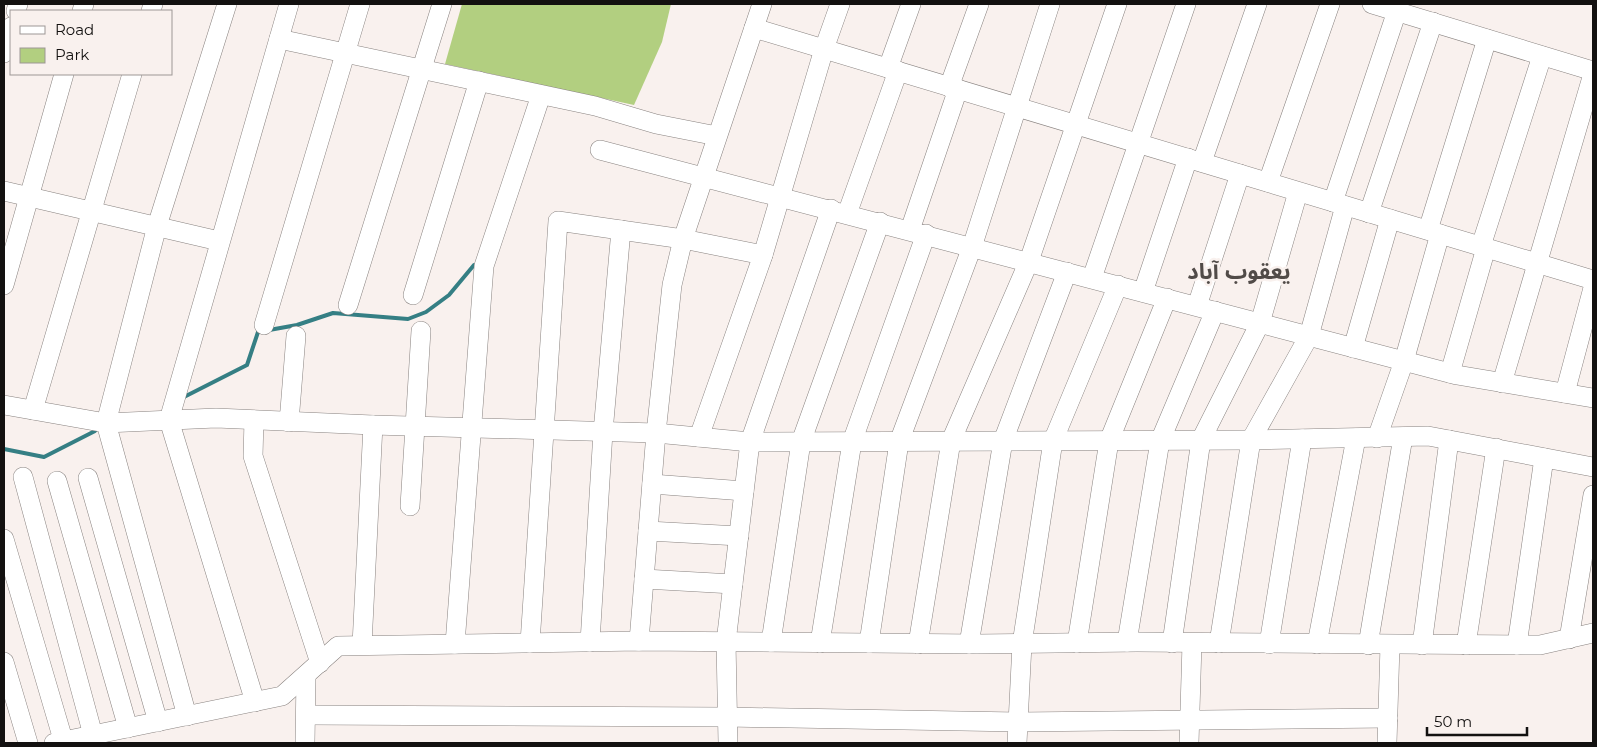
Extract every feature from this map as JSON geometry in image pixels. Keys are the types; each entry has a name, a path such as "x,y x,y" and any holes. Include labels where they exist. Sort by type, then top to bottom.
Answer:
{"street":[{"path":"187,716 106,423 157,226 227,4"},
{"path":"255,702 168,420 289,4"},
{"path":"264,325 360,4"},
{"path":"348,305 442,4"},
{"path":"640,641 656,433 672,285 683,239 762,4"},
{"path":"699,437 763,255 824,49 840,4"},
{"path":"728,743 726,642 750,442 893,69 911,4"},
{"path":"820,643 852,442 918,232 954,88 979,4"},
{"path":"869,643 899,442 972,247 1050,4"},
{"path":"918,644 951,442 1029,261 1117,4"},
{"path":"1092,278 1186,4"},
{"path":"1143,292 1257,4"},
{"path":"1268,182 1330,4"},
{"path":"1372,4 1593,72 1502,383"},
{"path":"1219,643 1250,440 1309,336 1339,204 1397,11"},
{"path":"1370,213 1433,22"},
{"path":"754,28 1538,264 1592,277 1565,393"},
{"path":"4,53 10,31"},
{"path":"279,39 541,94 595,106 656,124 717,136"},
{"path":"1377,438 1404,361 1434,232 1488,39"},
{"path":"1450,373 1484,247 1542,56"},
{"path":"4,285 64,75"},
{"path":"33,410 90,210 132,75"},
{"path":"413,295 479,81"},
{"path":"455,644 484,266 541,94"},
{"path":"600,150 1450,373 1593,398"},
{"path":"1197,306 1240,174"},
{"path":"4,191 219,241"},
{"path":"1172,643 1201,440 1260,323 1298,192"},
{"path":"1353,348 1390,219"},
{"path":"530,643 558,221 683,239 763,255"},
{"path":"771,642 801,442 880,222"},
{"path":"590,642 603,432 621,230"},
{"path":"969,644 1003,441 1067,272"},
{"path":"1017,743 1022,644 1053,441 1118,285"},
{"path":"1077,643 1109,441 1167,298"},
{"path":"1127,642 1160,441 1215,311"},
{"path":"410,506 421,331"},
{"path":"289,422 296,336"},
{"path":"4,405 106,423 216,418 415,427 656,433 750,442 1160,441 1428,436 1593,466"},
{"path":"254,420 253,456 320,663"},
{"path":"362,645 373,425"},
{"path":"1368,645 1403,437"},
{"path":"1317,644 1356,438"},
{"path":"1269,644 1302,439"},
{"path":"1422,645 1449,440"},
{"path":"1466,645 1496,448"},
{"path":"1517,645 1544,458"},
{"path":"23,477 93,735"},
{"path":"88,478 158,722"},
{"path":"57,482 128,728"},
{"path":"652,484 744,491"},
{"path":"1569,639 1593,495"},
{"path":"648,531 739,536"},
{"path":"4,539 60,743 282,696 338,646 640,641 918,644 1127,642 1540,645 1593,633"},
{"path":"644,579 733,584"},
{"path":"1189,743 1192,643"},
{"path":"1387,743 1390,645"},
{"path":"4,662 28,743"},
{"path":"305,743 307,715 306,676"},
{"path":"307,715 727,717 1018,722 1388,718"}],"green space":[{"path":"462,4 671,4 662,42 634,105 445,64"}],"waterway":[{"path":"182,398 247,365 258,332 297,325 333,313 408,319 426,312 449,295 474,265"},
{"path":"4,449 44,457 95,431"}],"district":[{"name":"یعقوب آباد","path":"1239,271"}]}
